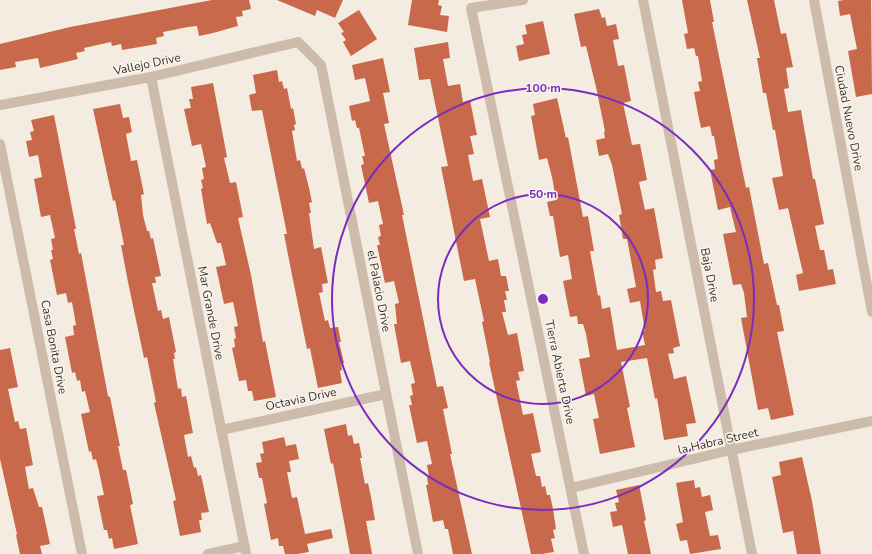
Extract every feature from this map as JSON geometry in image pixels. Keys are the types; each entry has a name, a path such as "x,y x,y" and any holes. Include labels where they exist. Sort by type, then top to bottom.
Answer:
{"street":[{"name":"Tierra Abierta Drive","path":"523,0 471,8 584,554"},
{"name":"Baja Drive","path":"643,0 752,554"},
{"name":"Ciudad Nuevo Drive","path":"814,0 872,312"},
{"name":"Vallejo Drive","path":"0,105 151,78 298,42"},
{"name":"el Palacio Drive","path":"298,42 321,65 418,554"},
{"name":"Mar Grande Drive","path":"151,78 245,550"},
{"name":"Casa Bonita Drive","path":"0,144 82,554"},
{"name":"Octavia Drive","path":"221,430 386,394"},
{"name":"la Habra Street","path":"571,488 731,450 872,421"},
{"path":"208,554 245,550"}],"building":[{"path":"212,0 249,0 251,9 242,11 243,16 236,17 238,26 213,33 199,36 197,26 188,27 163,32 164,36 156,38 157,44 122,50 121,44 112,46 111,42 84,48 85,51 76,53 78,59 40,68 38,58 15,62 16,67 0,70 0,44 70,27"},
{"path":"277,0 343,0 335,18 317,10 315,16"},
{"path":"412,0 439,0 438,5 442,6 440,15 449,16 447,32 408,25"},
{"path":"682,0 710,0 714,22 712,22 746,188 749,187 764,264 768,263 777,305 779,305 784,331 777,332 794,415 771,420 768,408 758,410 741,318 747,317 744,293 741,284 733,285 723,234 736,232 730,207 718,210 710,170 715,169 714,160 718,159 714,136 712,136 710,126 701,128 694,92 700,91 698,82 702,81 698,56 696,56 694,48 687,49 684,34 688,33"},
{"path":"747,0 774,0 781,34 786,33 793,67 786,68 789,88 784,89 788,112 801,110 813,179 815,179 824,224 815,226 820,250 824,250 828,270 833,269 836,284 799,291 796,275 803,273 788,208 779,210 772,178 783,176 775,130 773,130 766,93 763,93 757,58 760,58"},
{"path":"871,0 872,94 856,97 848,51 857,49 850,14 840,16 838,1"},
{"path":"599,9 602,18 605,17 607,26 616,24 619,39 613,40 618,66 624,65 631,101 623,103 632,145 640,144 647,180 639,182 645,210 654,208 663,258 655,260 656,269 653,270 656,292 661,291 663,301 671,300 680,346 673,348 674,353 668,354 674,379 686,376 696,423 686,424 688,436 664,440 657,398 655,399 647,358 621,362 630,407 627,408 635,447 600,454 593,419 599,418 594,394 586,396 579,359 590,357 586,334 583,324 578,324 577,316 570,317 563,281 572,279 568,255 560,257 553,216 550,216 547,202 556,200 552,177 547,158 539,160 531,116 535,115 533,104 557,98 566,138 568,137 583,217 588,216 594,251 590,251 598,296 600,295 602,309 610,307 617,350 645,345 642,331 645,331 640,301 630,303 627,289 636,287 627,239 623,239 619,215 622,214 612,165 608,154 599,156 596,140 605,138 605,131 596,87 586,46 581,47 574,14"},
{"path":"359,10 377,39 351,56 343,42 346,40 341,33 344,32 338,23"},
{"path":"543,21 550,54 519,61 516,46 524,44 522,35 527,34 525,25"},
{"path":"448,42 450,58 443,59 448,86 460,84 463,102 470,100 477,135 470,136 474,154 468,155 473,181 482,179 490,217 480,219 489,261 498,259 501,276 506,276 509,291 505,291 507,300 504,300 506,312 502,312 508,335 517,333 524,371 518,372 520,380 516,381 523,415 533,413 541,452 531,454 536,476 540,476 542,487 545,486 547,495 550,495 556,529 553,530 555,538 551,539 554,552 531,554 489,362 482,322 484,321 475,279 464,281 441,167 448,166 430,79 419,80 414,48"},
{"path":"383,58 390,92 383,93 389,123 384,124 404,215 402,215 437,387 443,386 448,408 443,409 452,454 450,454 472,554 453,554 448,529 445,529 443,520 433,522 426,485 428,485 427,476 429,476 427,465 432,464 427,441 417,443 409,405 412,405 410,396 413,395 411,384 415,383 410,361 401,363 394,324 397,324 395,304 399,303 394,281 385,283 377,245 380,245 378,237 381,236 379,225 383,224 378,201 369,203 361,165 364,164 362,156 365,156 359,128 357,128 355,120 352,121 349,106 370,101 365,78 355,80 352,65"},
{"path":"277,70 279,82 282,81 284,89 287,88 291,109 293,108 296,124 294,125 295,130 292,131 297,161 300,160 302,169 304,168 312,202 309,203 311,213 309,213 314,249 321,247 328,283 322,284 323,292 319,293 325,321 328,320 330,328 338,327 341,342 339,342 344,363 341,363 342,370 340,371 342,383 318,388 310,348 307,349 292,275 284,234 287,234 262,110 252,111 249,95 256,93 253,75"},
{"path":"213,83 227,157 224,158 230,183 236,182 243,217 238,218 251,275 263,342 265,341 276,397 254,401 252,391 248,391 246,380 239,381 232,348 235,347 234,339 236,338 234,327 238,326 233,302 224,304 216,267 226,265 221,243 217,243 210,223 207,224 201,189 203,188 201,180 204,179 202,168 206,167 201,144 192,146 184,109 191,108 189,99 193,99 191,87"},
{"path":"120,104 123,118 129,117 132,132 126,134 131,161 137,160 144,194 141,195 143,215 147,231 149,231 151,239 153,238 161,276 155,277 156,283 152,283 158,311 161,310 163,319 169,317 176,352 174,353 175,359 173,359 178,389 181,388 182,397 186,396 193,433 184,435 188,457 191,456 198,476 201,475 209,512 201,513 202,520 199,520 201,532 180,536 173,501 176,500 154,403 156,402 147,357 144,358 121,245 124,245 115,200 113,201 93,109"},
{"path":"54,115 76,229 74,229 79,254 81,253 108,396 110,397 120,446 118,446 123,470 126,470 133,504 130,505 138,544 114,549 112,538 109,539 107,530 104,530 97,496 104,495 96,459 93,460 91,451 89,452 81,414 90,412 85,391 82,392 80,380 77,381 75,372 72,373 65,337 74,335 73,326 76,325 72,302 68,303 66,293 57,295 50,260 53,259 51,239 55,238 50,215 41,217 34,179 42,177 38,155 29,157 26,141 32,140 30,132 34,131 31,120"},
{"path":"10,348 18,387 8,389 15,422 18,421 20,429 26,428 33,465 25,467 29,489 33,488 39,507 42,507 50,544 40,546 42,554 20,554 0,459 0,350"},
{"path":"346,424 348,436 352,435 354,444 359,443 365,484 368,483 371,497 375,520 366,521 372,554 350,554 333,463 331,464 324,429"},
{"path":"284,437 286,446 296,444 299,459 289,461 291,472 287,472 292,498 297,497 305,534 331,529 333,538 307,544 309,552 297,554 285,554 283,546 279,546 278,538 271,540 264,504 267,503 262,478 259,478 256,463 262,462 260,454 264,453 262,442"},
{"path":"802,457 812,501 821,554 797,554 793,531 783,533 772,477 781,475 779,462"},
{"path":"694,480 695,488 700,487 702,497 710,495 713,510 705,512 710,536 718,535 721,549 690,554 687,540 680,541 676,524 683,522 676,483"},
{"path":"639,485 646,520 644,521 651,554 628,554 622,525 613,527 610,512 617,511 615,503 619,502 616,490"}]}
